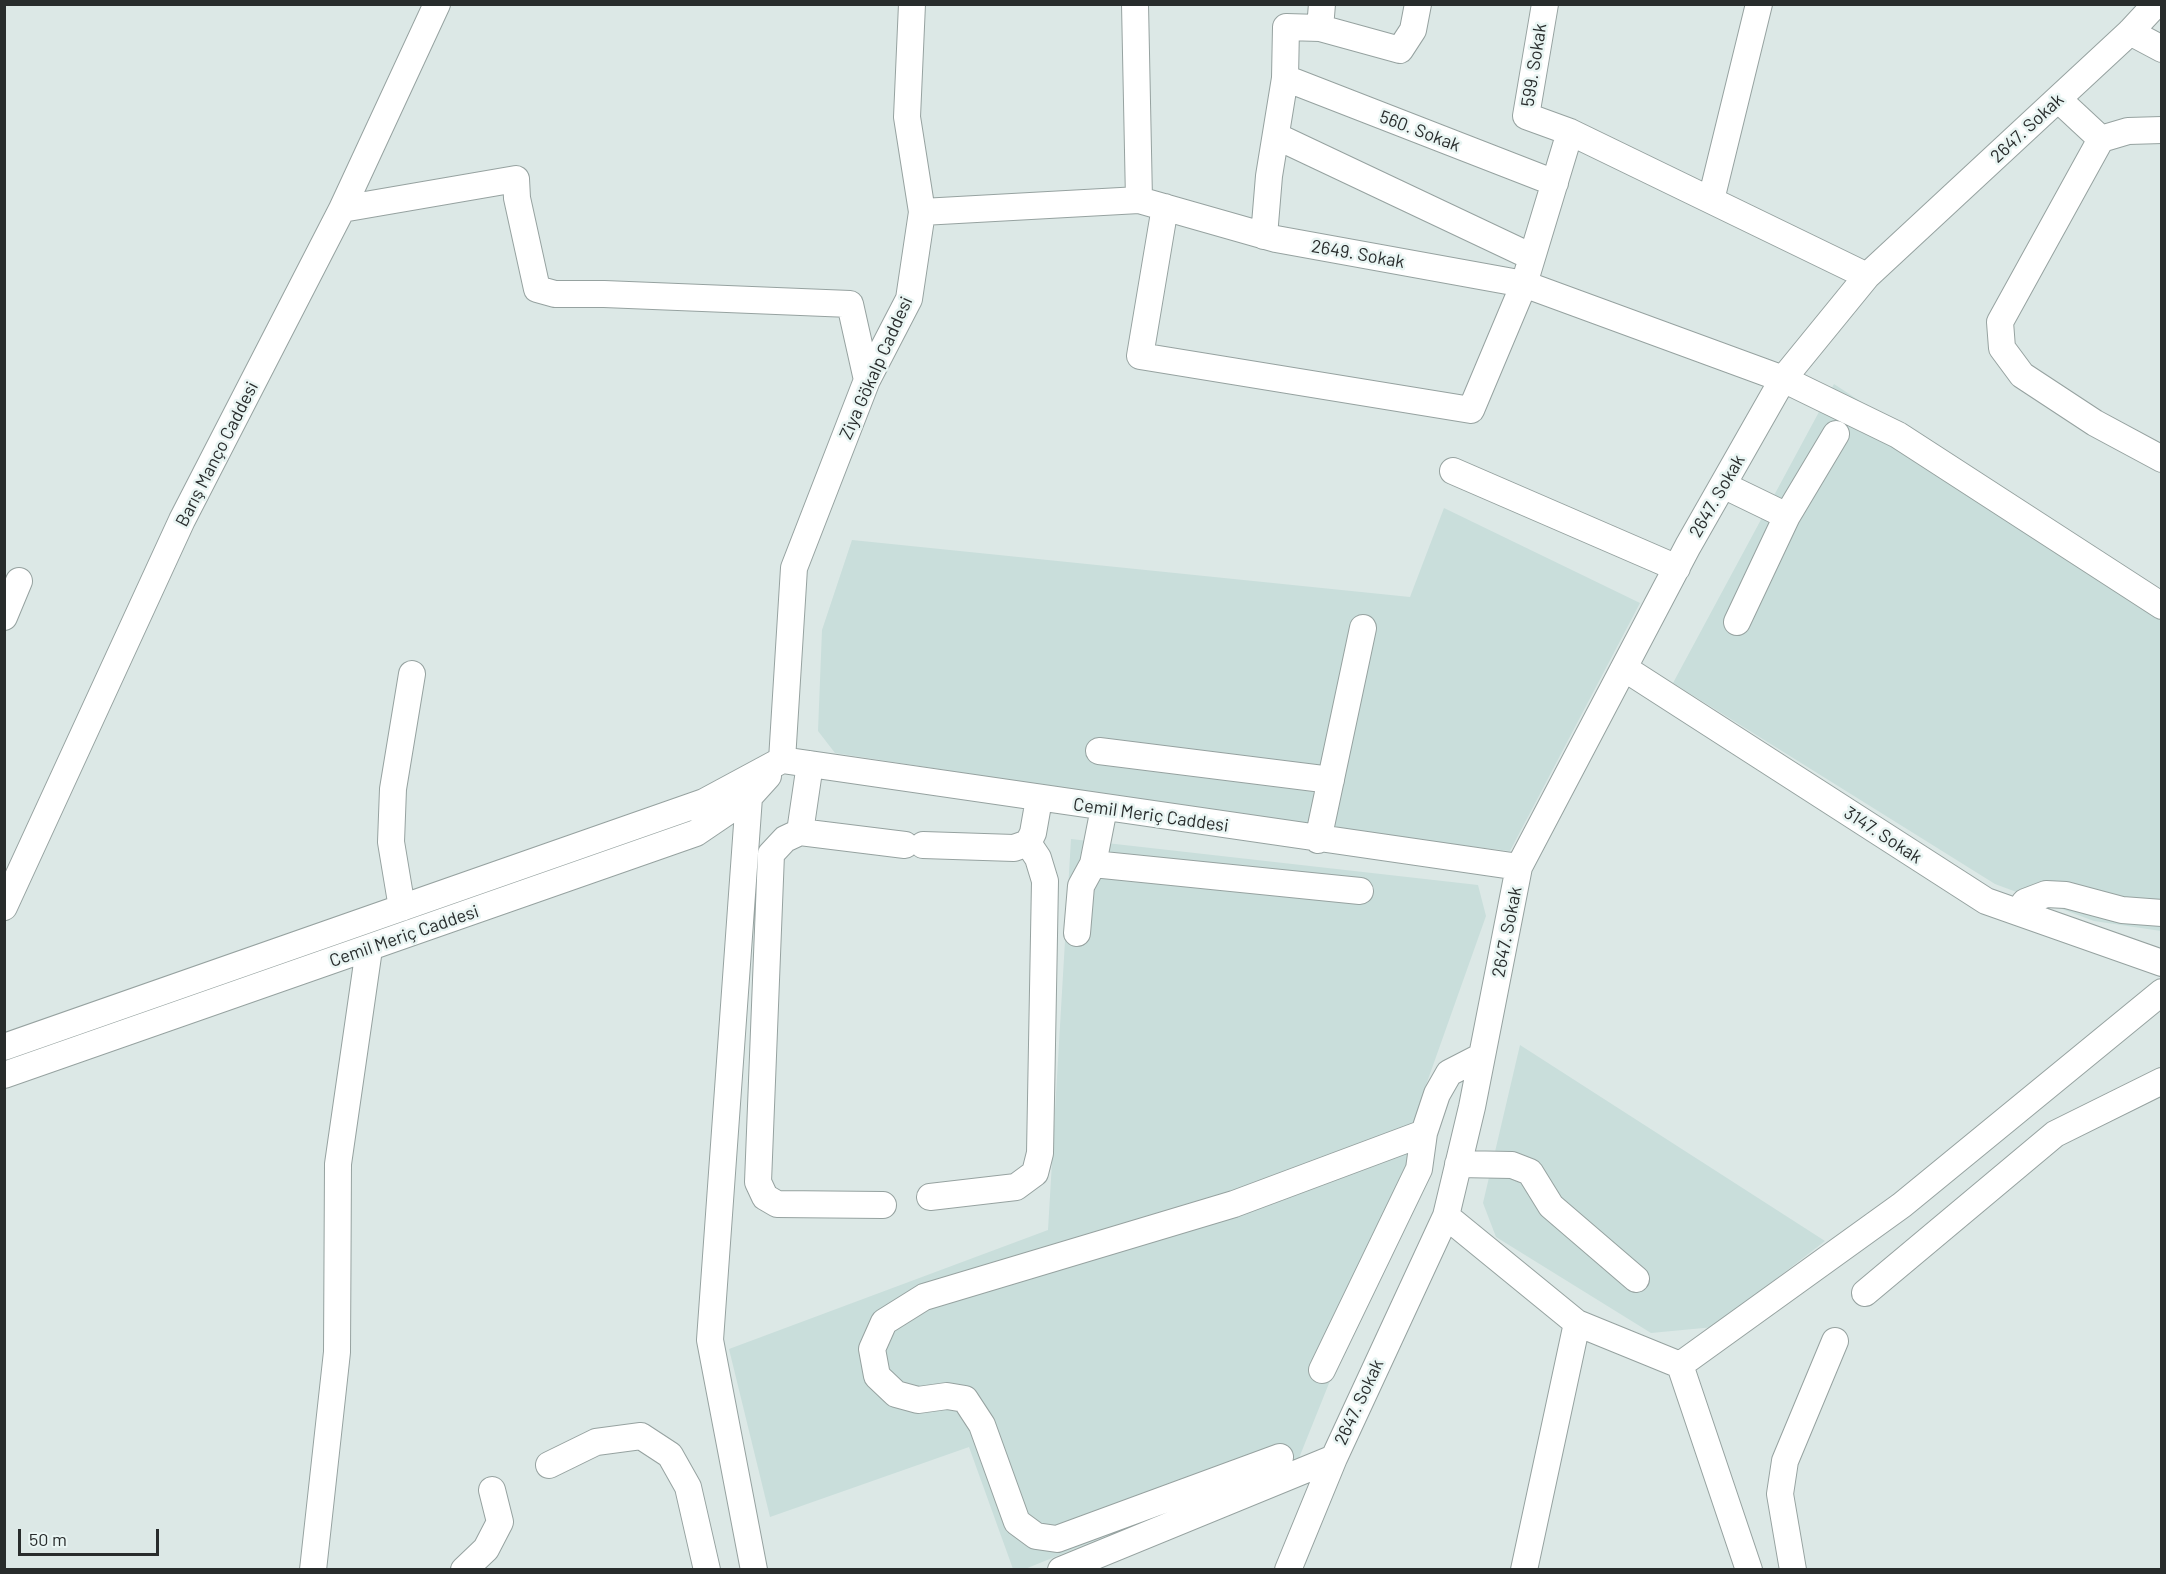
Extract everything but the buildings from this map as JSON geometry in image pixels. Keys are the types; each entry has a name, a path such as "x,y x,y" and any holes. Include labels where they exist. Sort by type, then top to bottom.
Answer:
{"street":[{"name":"Barış Manço Caddesi","path":"4,907 182,520 342,209 437,4"},
{"name":"Ziya Gökalp Caddesi","path":"782,760 794,568 867,380 909,299 922,212 907,117 912,4"},
{"path":"1135,4 1139,200"},
{"path":"1264,236 1269,176 1285,78 1286,27 1321,16 1400,50 1413,30 1418,4"},
{"name":"599. Sokak","path":"1545,4 1526,116 1570,132"},
{"path":"1711,200 1759,4"},
{"name":"2647. Sokak","path":"1288,1569 1334,1458 1446,1216 1472,1107 1520,867 1677,568 1783,380 1867,276 2130,32 2156,4"},
{"path":"2130,32 2162,49"},
{"name":"560. Sokak","path":"1285,78 1555,183"},
{"path":"2058,99 2101,140"},
{"path":"2162,130 2128,131 2101,140 2000,322 2002,348 2022,375 2095,423 2162,459"},
{"path":"1165,207 1140,356 1471,410 1524,284 1570,132 1867,276"},
{"path":"1276,136 1532,257"},
{"path":"342,209 516,179 517,198 537,289 555,294 850,304 867,380"},
{"name":"2649. Sokak","path":"922,212 1139,200 1264,236 1524,284 1783,380 1898,435 2162,606"},
{"path":"1737,622 1786,516 1836,434"},
{"path":"1453,471 1677,568"},
{"path":"1724,485 1786,516"},
{"path":"4,617 19,581"},
{"path":"1318,840 1363,628"},
{"name":"3147. Sokak","path":"1624,668 1986,901 2162,963"},
{"path":"402,908 391,842 393,789 412,674"},
{"path":"1099,751 1331,780"},
{"name":"Cemil Meriç Caddesi","path":"4,1075 696,833 749,798 782,760"},
{"name":"Cemil Meriç Caddesi","path":"4,1047 704,802 782,760 1318,840 1520,867"},
{"path":"800,832 810,764"},
{"path":"749,798 710,1340 754,1569"},
{"path":"883,1205 777,1204 765,1197 758,1182 771,854 785,839 800,832 914,845 1014,848 1028,843 1033,833 1039,799"},
{"path":"1077,933 1081,886 1093,864 1104,808"},
{"path":"930,1197 1016,1187 1035,1173 1040,1153 1045,881 1038,858 1028,843"},
{"path":"1093,864 1360,891"},
{"path":"2018,912 2025,902 2046,894 2066,895 2122,910 2162,913"},
{"path":"313,1569 336,1352 338,1164 369,949"},
{"path":"1680,1365 1902,1205 2162,992"},
{"path":"1322,1370 1419,1169 1424,1133 1437,1094 1449,1074 1482,1056"},
{"path":"1865,1293 2055,1134 2162,1081"},
{"path":"1280,1457 1057,1539 1036,1536 1017,1522 982,1425 965,1399 947,1396 918,1400 896,1394 877,1376 872,1349 884,1322 924,1297 1234,1204 1424,1133"},
{"path":"1458,1164 1512,1166 1530,1172 1551,1206 1636,1279"},
{"path":"1446,1216 1577,1323 1680,1365 1749,1569"},
{"path":"1524,1569 1577,1323"},
{"path":"1793,1569 1780,1494 1785,1461 1835,1341"},
{"path":"549,1465 596,1442 641,1436 670,1455 688,1487 707,1569"},
{"path":"1061,1569 1334,1458"},
{"path":"464,1569 486,1549 500,1522 492,1490"}],"shaded area":[{"path":"1834,384 2161,600 2161,931 2094,921 1995,884 1673,683"},
{"path":"1444,508 1640,603 1510,851 1345,832 835,753 818,731 822,630 852,540 1410,597"},
{"path":"1071,839 1478,885 1486,916 1420,1102 1399,1209 1299,1458 1025,1569 1013,1569 969,1447 770,1517 729,1349 1048,1230"},
{"path":"1520,1045 1825,1241 1714,1327 1651,1333 1496,1237 1483,1203"}]}
